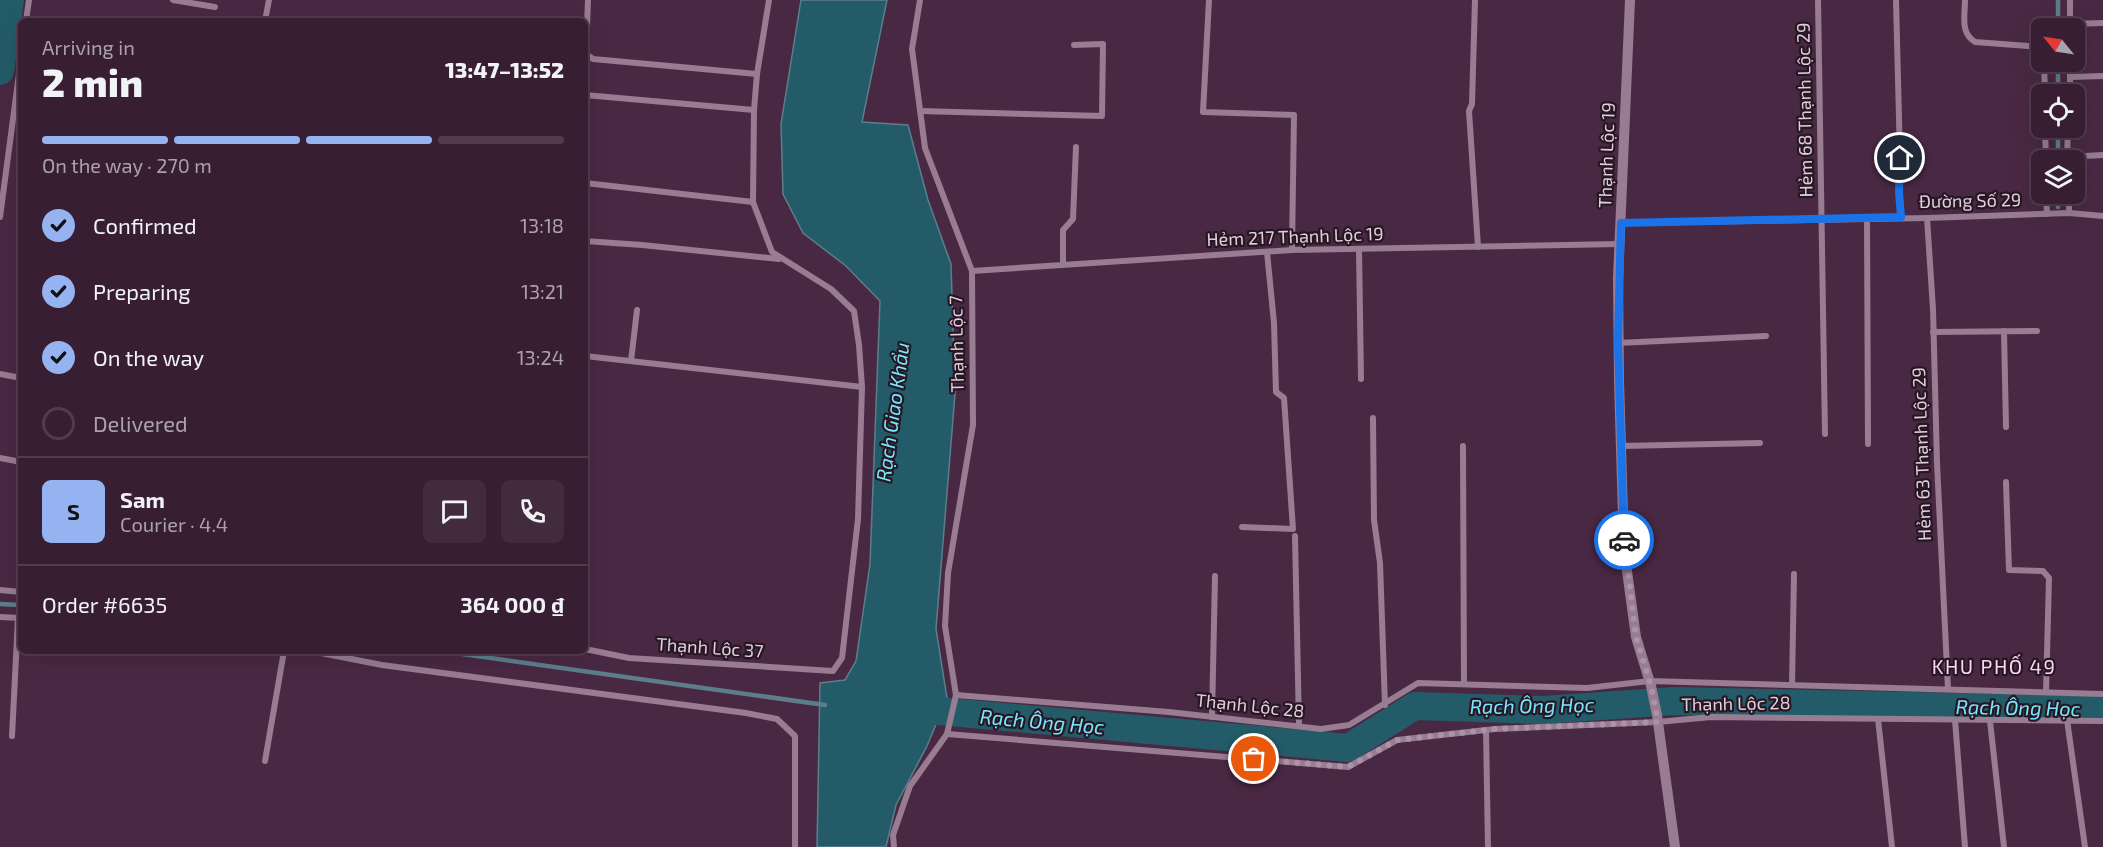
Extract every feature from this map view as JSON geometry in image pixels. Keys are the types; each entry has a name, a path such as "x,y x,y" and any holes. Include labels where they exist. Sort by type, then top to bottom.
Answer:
{"street":[{"path":"26,18 29,0"},
{"path":"173,0 215,7"},
{"path":"266,18 269,0"},
{"path":"587,18 588,0"},
{"path":"588,356 862,387 854,312 831,289 772,252 753,202 754,110 757,74 769,0"},
{"name":"Thạnh Lộc 7","path":"920,0 912,50 925,148 972,271 973,425 948,573 945,626 956,694"},
{"path":"1209,0 1203,112 1294,115 1292,250"},
{"path":"1475,0 1472,104 1469,111 1478,247"},
{"name":"Thạnh Lộc 19","path":"1630,0 1618,343 1624,549 1636,637 1650,683 1657,719 1675,847"},
{"name":"Hẻm 68 Thạnh Lộc 29","path":"1818,0 1825,434"},
{"path":"1896,0 1901,217"},
{"path":"1965,0 1965,31 1968,38 1975,42 2031,47"},
{"path":"2070,0 2070,18"},
{"path":"2085,25 2103,23"},
{"path":"920,111 1102,116 1103,44 1074,45"},
{"path":"588,55 593,59 757,74"},
{"path":"2071,72 2071,84"},
{"path":"2071,77 2103,76"},
{"path":"0,217 18,80"},
{"path":"588,95 754,110"},
{"path":"12,123 18,124"},
{"path":"1063,261 1063,230 1074,219 1076,147"},
{"path":"2085,157 2103,155"},
{"path":"588,183 753,202"},
{"path":"2046,204 2047,214"},
{"path":"2069,204 2069,213"},
{"name":"Đường Số 29","path":"1621,223 1927,218 2069,213 2103,216"},
{"name":"Hẻm 63 Thạnh Lộc 29","path":"1927,218 1948,689"},
{"path":"1867,219 1868,444"},
{"path":"588,241 782,259"},
{"name":"Hẻm 217 Thạnh Lộc 19","path":"972,271 1063,261 1292,250 1620,244"},
{"path":"1359,249 1361,379"},
{"path":"1242,527 1293,529 1284,398 1276,392 1274,323 1267,252"},
{"path":"631,361 637,310"},
{"path":"1933,332 2037,331"},
{"path":"2004,332 2006,426"},
{"path":"1618,343 1766,336"},
{"path":"0,374 18,377"},
{"name":"Thạnh Lộc 37","path":"588,650 629,658 833,671 842,658 858,519 862,387"},
{"path":"1373,418 1374,520 1380,563 1385,705"},
{"path":"1621,446 1760,443"},
{"path":"1463,446 1464,684"},
{"path":"0,458 18,461"},
{"path":"2006,482 2009,570 2043,570 2049,578 2046,692"},
{"path":"1295,536 1299,726"},
{"path":"1792,685 1794,574"},
{"path":"1212,717 1215,576"},
{"path":"0,590 18,592"},
{"path":"0,617 18,618"},
{"path":"12,736 18,648"},
{"path":"265,761 283,654"},
{"path":"326,654 382,665 734,711 777,719 795,736 795,847"},
{"name":"Thạnh Lộc 28","path":"956,694 1321,729 1349,725 1418,683 1587,688 1650,683 1792,685 2103,694"},
{"path":"894,847 893,835 910,786 947,734 956,694"},
{"name":"Thạnh Lộc 28","path":"947,734 1348,767 1397,740 1486,730 1657,719 1711,717 2103,721"},
{"path":"1878,719 1892,847"},
{"path":"1954,720 1965,847"},
{"path":"2067,720 2085,847"},
{"path":"1990,721 2004,847"},
{"path":"1486,730 1488,847"}],"water":[{"name":"Rạch Giao Khẩu","path":"801,0 887,0 862,122 908,125 928,200 951,264 955,394 936,629 947,698 927,746 896,805 886,847 817,847 820,683 845,680 856,661 870,564 880,301 846,266 803,233 783,194 781,124"}],"waterway":[{"path":"0,71 10,0"},
{"path":"2058,0 2058,18"},
{"path":"2058,72 2058,84"},
{"path":"2058,138 2058,150"},
{"path":"0,604 18,605"},
{"path":"462,654 825,705"},
{"name":"Rạch Ông Học","path":"905,708 1348,748 1415,706 1543,710 1674,701 2103,710"}],"way so far":[{"path":"1254,759 1348,767 1397,740 1495,729 1658,722 1651,686 1636,637 1624,540"}],"district":[{"name":"KHU PHỐ 49","path":"1994,667"}],"route":[{"path":"1624,540 1618,343 1621,223 1901,217 1900,158"}]}
